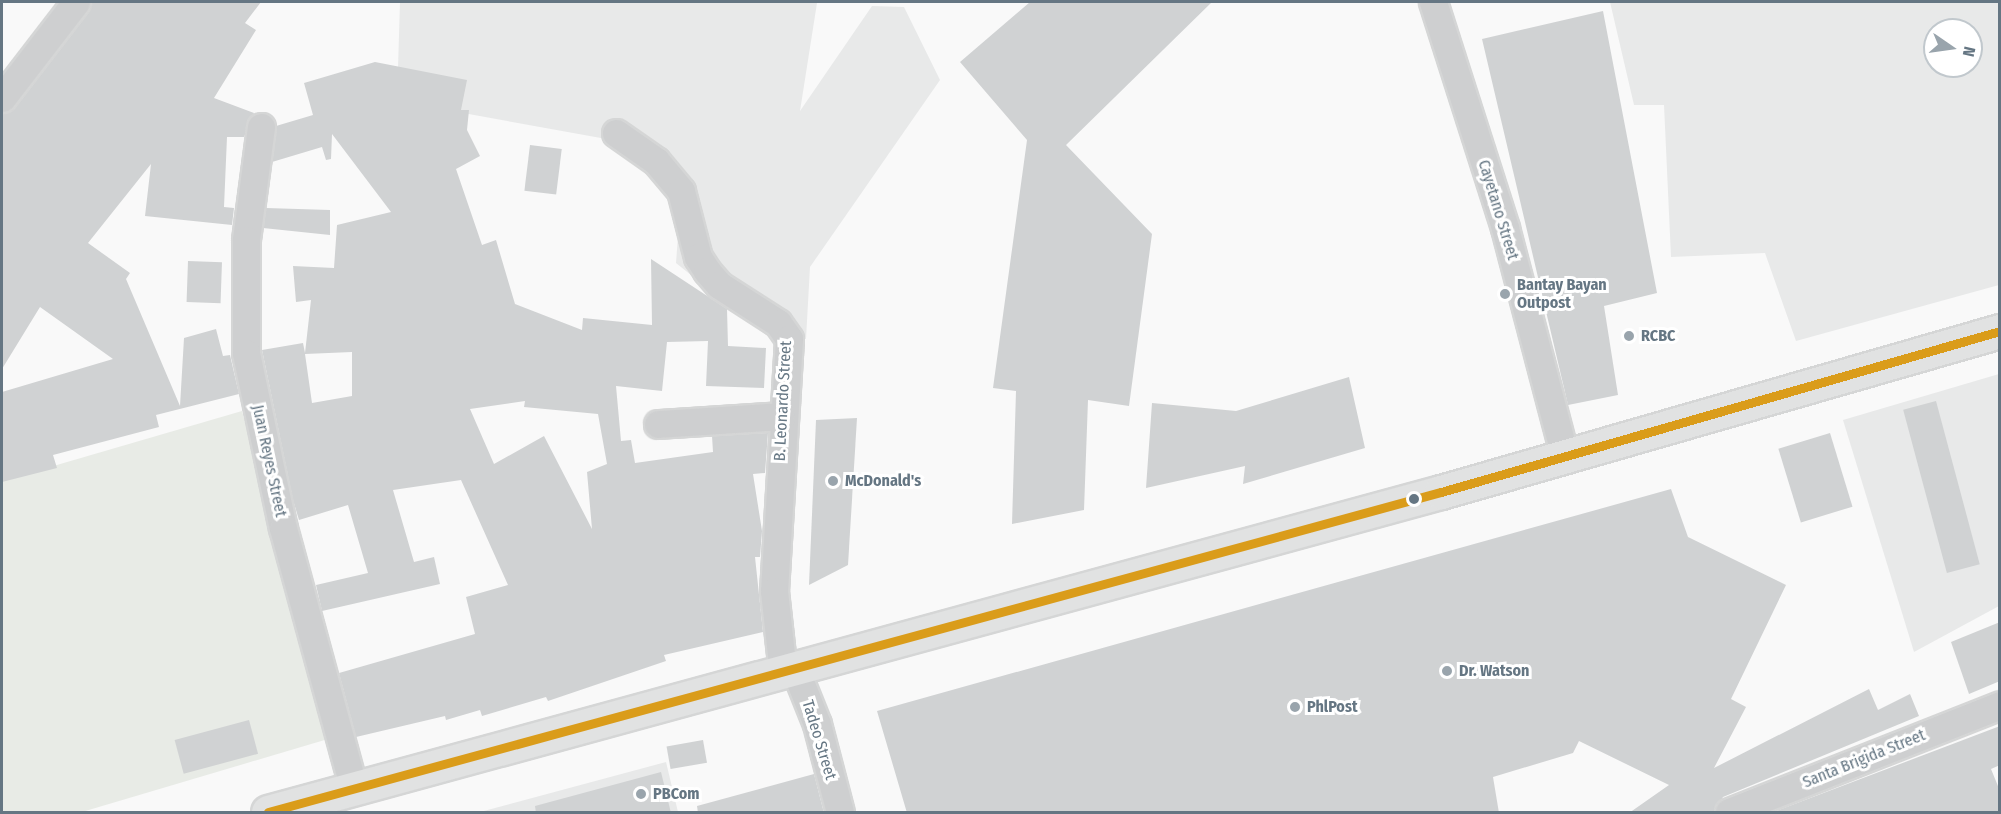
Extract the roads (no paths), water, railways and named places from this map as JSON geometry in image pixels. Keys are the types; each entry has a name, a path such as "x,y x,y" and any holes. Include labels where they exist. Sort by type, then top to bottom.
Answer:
{"highway":[{"path":"268,813 1565,456 2000,331"}],"street":[{"path":"2,98 76,2"},
{"name":"Cayetano Street","path":"1433,2 1505,228 1565,456"},
{"name":"Juan Reyes Street","path":"261,126 252,167 246,240 246,353 283,528 354,789"},
{"name":"B. Leonardo Street","path":"616,133 656,161 681,191 698,257 707,271 720,285 783,328 789,339 781,416 774,591 789,670"},
{"path":"658,424 781,416"},
{"name":"Tadeo Street","path":"789,670 817,724 840,813"},
{"name":"Santa Brigida Street","path":"1729,813 2000,705"}],"place":[{"name":"Bantay Bayan Outpost","path":"1505,294"},
{"name":"RCBC","path":"1629,336"},
{"name":"McDonald's","path":"833,481"},
{"name":"Dr. Watson","path":"1447,671"},
{"name":"PhlPost","path":"1295,707"},
{"name":"PBCom","path":"641,794"}]}
